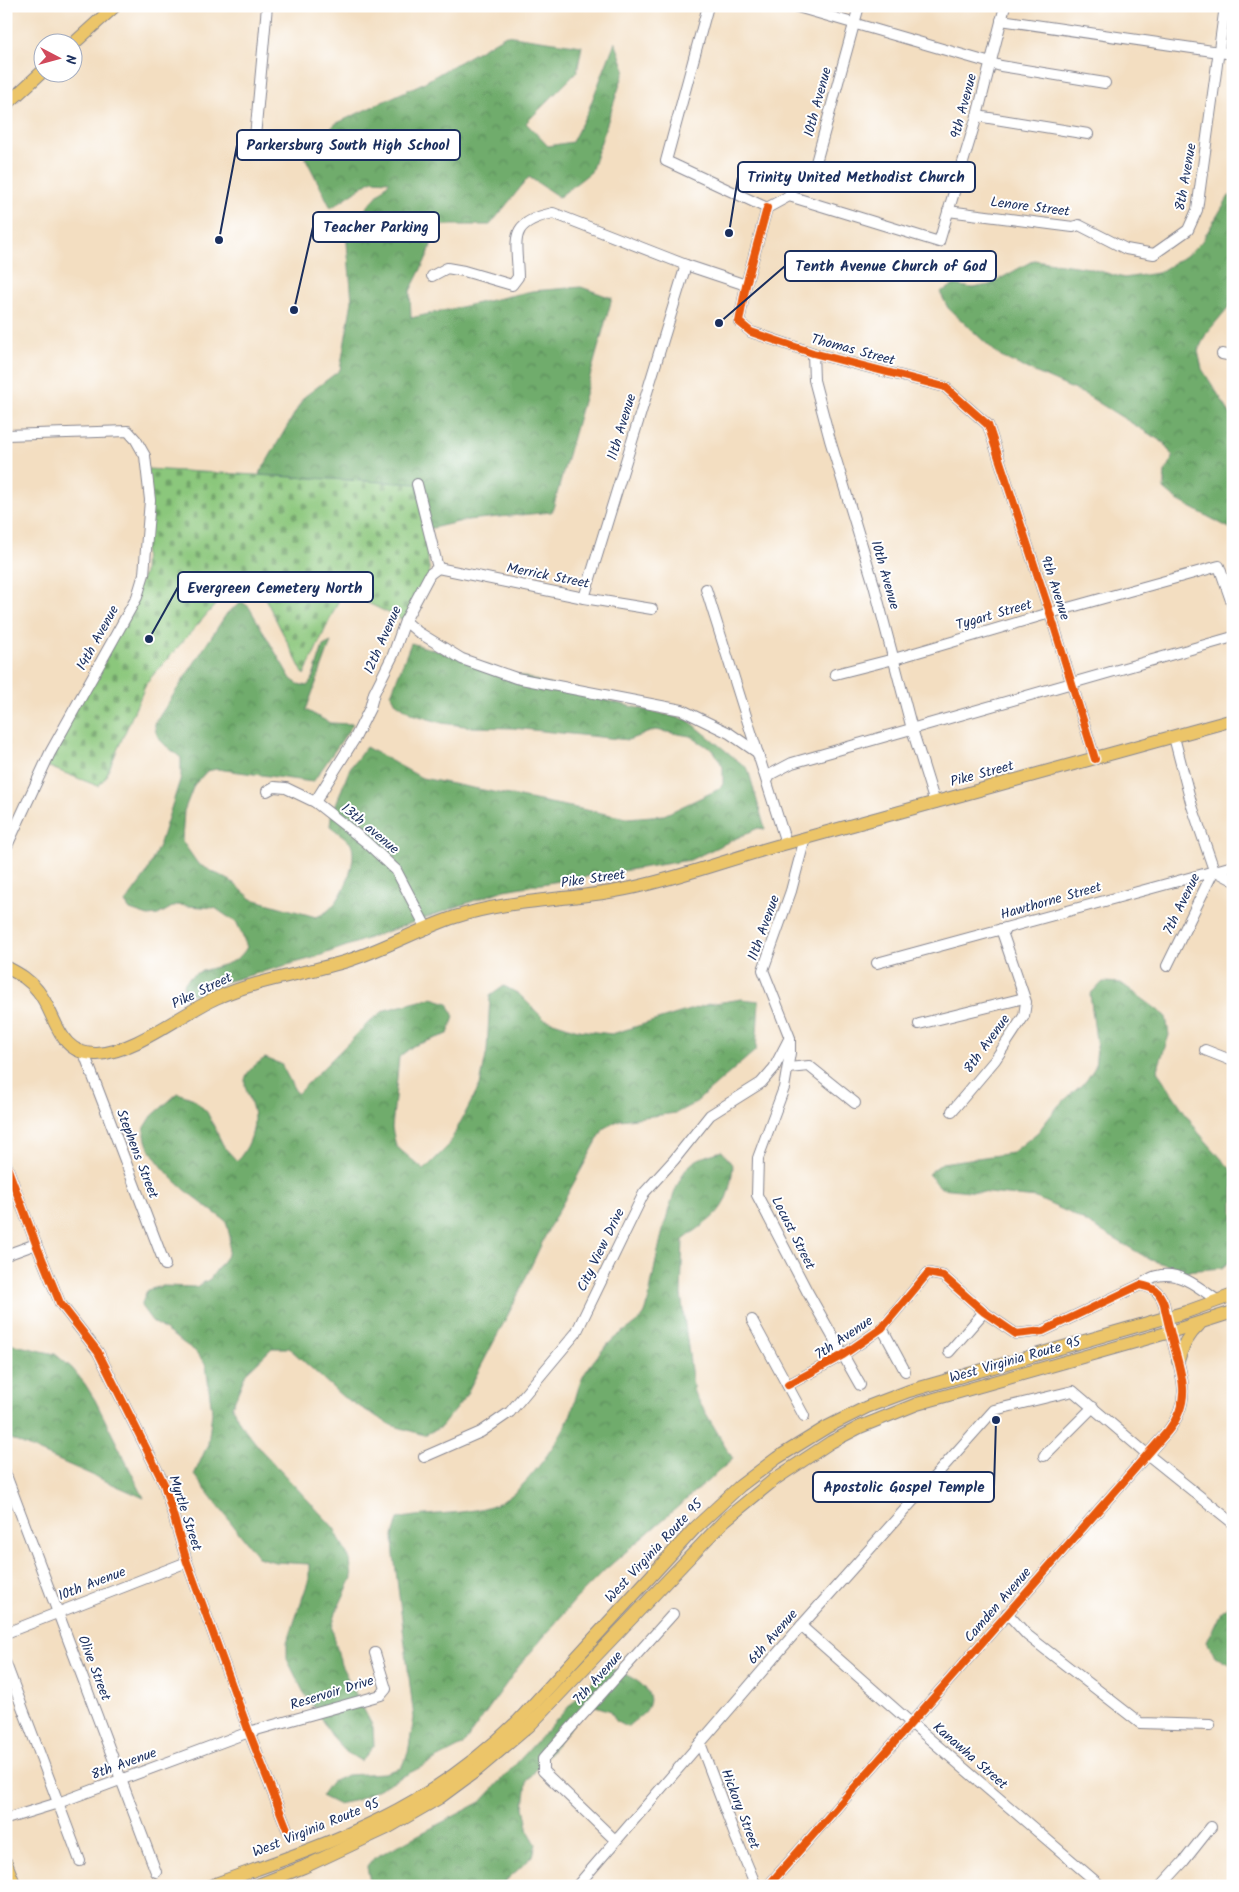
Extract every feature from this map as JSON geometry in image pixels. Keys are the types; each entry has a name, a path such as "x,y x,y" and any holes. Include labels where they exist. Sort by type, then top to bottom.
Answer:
{"main road":[{"path":"82,36 116,6"},
{"path":"6,105 32,81"},
{"name":"Pike Street","path":"84,1053 97,1054 120,1049 216,999 243,988 356,958 451,918 478,910 630,889 786,843 1233,720"},
{"path":"6,967 25,977 37,989 45,1001 63,1039 71,1048 84,1053"},
{"path":"1167,1317 1233,1295"},
{"path":"1170,1332 1233,1312"},
{"name":"West Virginia Route 95","path":"210,1886 362,1828 412,1802 462,1769 492,1745 524,1715 706,1517 766,1466 809,1438 853,1414 909,1391 1167,1317"},
{"path":"1178,1361 1189,1335 1201,1323"},
{"name":"West Virginia Route 95","path":"255,1886 304,1867 387,1828 428,1805 477,1770 504,1749 540,1714 725,1520 762,1488 818,1450 860,1427 917,1404 1170,1332"},
{"path":"7,1868 14,1886"}],"street":[{"path":"255,137 267,6"},
{"path":"708,6 666,161 768,208"},
{"path":"794,6 990,63 1043,74 1105,83"},
{"name":"10th Avenue","path":"789,196 790,191 805,180 815,166 859,6"},
{"name":"9th Avenue","path":"789,196 939,242 977,116 1005,6"},
{"name":"8th Avenue","path":"1079,225 1126,249 1154,254 1188,230 1197,210 1217,52 1225,6"},
{"path":"1001,20 1233,54"},
{"path":"977,116 1088,134"},
{"path":"432,276 447,268 512,284 518,277 515,247 518,231 534,218 553,213 686,265 746,286 768,208 789,196"},
{"name":"Lenore Street","path":"948,211 1072,227 1079,225"},
{"name":"11th Avenue","path":"584,598 686,265"},
{"name":"Thomas Street","path":"746,286 739,322 751,332 813,353 945,387 988,426"},
{"name":"10th Avenue","path":"813,353 814,380 830,440 874,584 912,730 935,803"},
{"path":"1222,354 1233,356"},
{"name":"9th Avenue","path":"988,426 1050,613 1095,759"},
{"name":"14th Avenue","path":"6,435 128,432 136,440 145,456 150,500 144,574 137,597 50,753 6,848"},
{"path":"417,484 438,568"},
{"name":"Tygart Street","path":"835,674 894,659 1218,566 1233,606"},
{"name":"Merrick Street","path":"438,568 584,598 652,609"},
{"name":"12th Avenue","path":"315,802 355,738 370,708 374,693 393,654 405,621 430,574 438,568"},
{"path":"706,589 786,843"},
{"path":"405,621 418,632 462,659 516,678 682,710 730,733 758,753"},
{"path":"767,781 771,774 792,763 1233,636"},
{"name":"7th Avenue","path":"1167,966 1214,870 1192,806 1174,737"},
{"name":"13th avenue","path":"267,791 274,787 286,788 315,802 366,842 396,870 427,929"},
{"name":"11th Avenue","path":"790,1053 790,1038 763,970 791,890 805,838"},
{"name":"Hawthorne Street","path":"877,964 1233,866"},
{"path":"1214,870 1233,880"},
{"name":"8th Avenue","path":"952,1111 995,1060 1024,1016 1026,1002 1001,929"},
{"path":"920,1024 1024,998"},
{"name":"City View Drive","path":"424,1457 481,1432 510,1412 576,1333 644,1193 674,1160 710,1115 761,1083 774,1068 790,1038"},
{"path":"1205,1050 1233,1061"},
{"name":"Stephens Street","path":"84,1053 165,1265"},
{"name":"Locust Street","path":"790,1053 784,1088 758,1158 757,1195 860,1385"},
{"path":"788,1068 809,1066 855,1103"},
{"name":"Myrtle Street","path":"6,1164 60,1304 98,1352 164,1484 188,1562 249,1732 287,1829"},
{"path":"6,1255 36,1244"},
{"name":"7th Avenue","path":"788,1385 843,1355 882,1328 928,1273 943,1276 984,1312"},
{"path":"949,1352 984,1312 1016,1334 1043,1332 1156,1276 1179,1277 1194,1284 1218,1301"},
{"name":"Camden Avenue","path":"768,1886 1173,1424 1180,1412 1184,1388 1178,1361 1160,1295 1156,1290 1140,1285"},
{"path":"752,1320 804,1416"},
{"path":"882,1328 905,1371"},
{"name":"6th Avenue","path":"577,1886 801,1626 994,1410 1073,1391 1092,1406"},
{"path":"1044,1456 1092,1406 1147,1454 1233,1523"},
{"name":"Olive Street","path":"6,1475 156,1872"},
{"name":"10th Avenue","path":"6,1633 188,1562"},
{"path":"1008,1613 1027,1635 1140,1723 1210,1725"},
{"name":"7th Avenue","path":"615,1840 542,1771 543,1759 673,1614"},
{"name":"Kanawha Street","path":"801,1626 1101,1886"},
{"name":"Reservoir Drive","path":"249,1732 380,1695 386,1689 375,1652"},
{"path":"6,1664 80,1861"},
{"name":"8th Avenue","path":"6,1818 58,1803 249,1732"},
{"name":"Hickory Street","path":"700,1743 756,1886"},
{"path":"1161,1886 1211,1827"}],"green space":[{"path":"506,35 582,46 577,72 526,123 548,146 572,142 588,111 615,42 625,69 591,172 559,197 529,177 490,225 437,225 428,255 410,291 411,318 532,291 581,287 612,298 552,512 467,520 424,530 417,484 259,475 304,397 340,370 352,301 346,231 390,181 372,180 331,208 305,157 335,124 423,83"},
{"path":"1229,196 1233,196 1233,297 1231,304 1206,334 1198,351 1202,369 1233,418 1233,530 1177,500 1164,489 1165,472 1173,457 1164,443 1086,395 1001,357 948,308 940,292 955,285 972,288 989,285 1034,260 1089,268 1124,278 1158,273 1190,253 1202,241"},
{"path":"147,469 417,484 430,574 405,621 343,591 304,675 265,598 231,587 147,682 105,778 98,786 44,765 144,574"},
{"path":"242,602 249,607 291,679 298,684 307,686 312,680 323,646 331,642 306,710 330,723 353,724 313,782 217,769 207,771 194,785 184,811 182,841 198,864 231,881 252,899 316,917 329,910 339,898 352,866 353,850 351,844 330,826 331,817 350,768 366,747 422,778 627,818 664,815 717,790 723,784 723,767 714,751 690,736 655,730 628,740 513,728 472,727 442,723 412,714 395,702 391,694 411,643 588,696 688,720 748,769 765,829 758,828 690,860 504,890 313,958 225,982 198,995 188,993 183,986 188,979 204,970 233,961 247,947 237,923 215,908 176,905 158,915 148,916 130,910 125,903 145,876 160,843 181,777 181,758 167,747 157,735 155,723 227,613"},
{"path":"1103,982 1121,983 1166,1016 1169,1035 1157,1071 1198,1132 1233,1172 1233,1258 1222,1268 1185,1271 1151,1260 1072,1214 1036,1198 941,1188 928,1174 942,1163 1012,1153 1038,1132 1059,1105 1086,1081 1095,1067 1097,1048 1090,994"},
{"path":"504,986 519,994 544,1019 578,1030 612,1034 709,1004 742,999 759,1001 756,1050 695,1103 676,1113 620,1120 604,1128 549,1228 512,1307 465,1397 441,1427 424,1435 391,1425 343,1397 289,1348 272,1348 246,1373 232,1407 240,1423 261,1450 334,1528 350,1560 352,1578 336,1612 332,1628 341,1665 373,1727 374,1746 361,1761 346,1752 334,1739 303,1691 287,1659 287,1643 309,1579 309,1564 275,1562 258,1557 194,1475 208,1444 212,1412 206,1365 195,1351 152,1321 141,1306 147,1290 163,1286 196,1287 210,1279 228,1254 230,1237 226,1221 183,1188 156,1159 148,1146 144,1129 152,1116 178,1093 194,1099 207,1112 224,1147 237,1161 252,1136 254,1118 245,1086 245,1079 254,1066 265,1058 281,1064 297,1094 370,1021 385,1010 432,998 448,1003 454,1017 448,1034 413,1046 399,1057 392,1128 396,1146 424,1170 448,1146 480,1085 487,1051 490,996"},
{"path":"722,1151 733,1166 728,1193 719,1210 683,1240 681,1294 694,1393 733,1459 606,1569 575,1600 519,1666 462,1746 357,1800 337,1804 321,1796 331,1782 347,1775 384,1773 401,1768 408,1753 414,1718 394,1555 393,1536 398,1519 482,1509 506,1499 524,1484 551,1449 565,1426 580,1385 589,1367 617,1336 635,1324 644,1315 666,1218 684,1172 698,1159"},
{"path":"6,1343 55,1354 72,1368 95,1400 144,1498 6,1437"},
{"path":"1233,1600 1233,1666 1215,1656 1207,1642 1221,1612"},
{"path":"606,1666 639,1682 649,1695 649,1703 645,1712 627,1727 616,1721 611,1711 589,1704 527,1781 524,1807 529,1832 536,1844 533,1856 500,1886 371,1886 367,1867 374,1858 481,1802"}],"cycle path":[{"path":"767,208 746,285 739,322 751,332 813,353 945,387 988,425 1050,613 1095,759"},
{"path":"6,1164 60,1303 98,1352 164,1484 187,1562 249,1732 287,1829"},
{"path":"768,1886 1168,1431 1180,1411 1183,1392 1181,1372 1164,1304 1158,1293 1152,1289 1140,1285 1043,1331 1016,1334 984,1312 943,1276 928,1273 882,1328 843,1355 788,1385"}],"place":[{"name":"Trinity United Methodist Church","path":"729,233"},
{"name":"Parkersburg South High School","path":"219,240"},
{"name":"Teacher Parking","path":"294,310"},
{"name":"Tenth Avenue Church of God","path":"719,323"},
{"name":"Evergreen Cemetery North","path":"149,639"},
{"name":"Apostolic Gospel Temple","path":"996,1420"}]}
